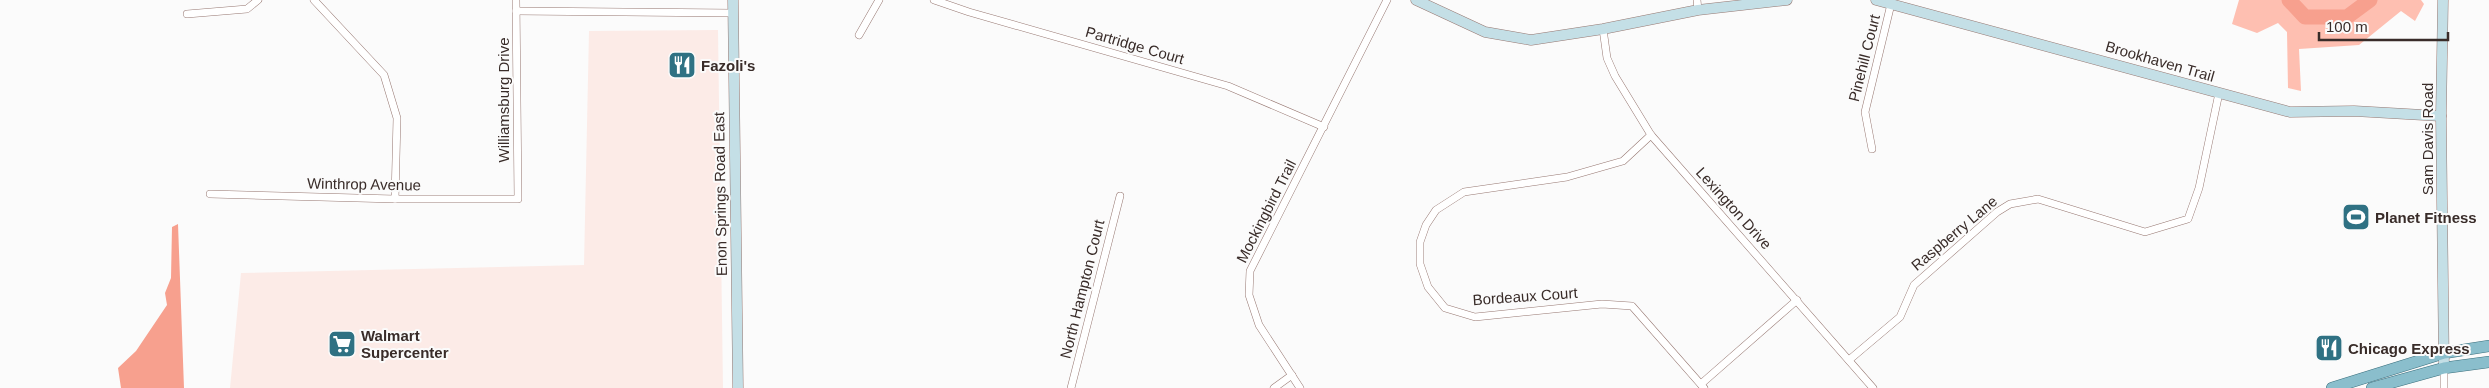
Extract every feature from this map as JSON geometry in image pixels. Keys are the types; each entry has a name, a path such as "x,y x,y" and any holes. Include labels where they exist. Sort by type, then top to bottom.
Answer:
{"main road":[{"path":"2332,388 2444,353 2489,346"},
{"path":"2372,388 2444,368 2489,362"}],"street":[{"path":"187,14 248,10 258,0"},
{"path":"314,0 384,75 397,118 395,199"},
{"name":"Williamsburg Drive","path":"516,0 518,199"},
{"name":"Enon Springs Road East","path":"733,0 738,388"},
{"path":"859,35 879,0"},
{"name":"Partridge Court","path":"934,0 969,12 1228,86 1324,127"},
{"name":"Mockingbird Trail","path":"1300,388 1259,325 1249,295 1250,271 1387,0"},
{"path":"1416,0 1485,32 1531,40 1602,30 1697,5 1787,0"},
{"name":"Brookhaven Trail","path":"1876,0 2290,112 2354,111 2441,116"},
{"name":"Sam Davis Road","path":"2443,0 2441,116 2444,368"},
{"name":"Pinehill Court","path":"1872,149 1865,112 1877,55 1891,4"},
{"path":"516,11 733,13"},
{"name":"Lexington Drive","path":"1602,30 1607,58 1615,76 1651,135 1873,388"},
{"name":"Raspberry Lane","path":"1849,360 1900,317 1914,284 1997,212 2010,204 2038,199 2145,232 2188,219 2199,188 2219,93"},
{"name":"Bordeaux Court","path":"1651,135 1622,161 1567,177 1464,192 1436,210 1426,225 1420,242 1420,264 1428,286 1445,308 1475,316 1602,304 1632,306 1702,386"},
{"name":"Winthrop Avenue","path":"210,194 395,199 518,199"},
{"name":"North Hampton Court","path":"1070,388 1120,196"},
{"path":"1702,386 1797,300"},
{"path":"2444,368 2444,388"},
{"path":"1274,388 1292,376"}],"shaded area":[{"path":"2239,0 2421,0 2424,4 2415,21 2401,11 2359,45 2299,49 2301,91 2288,88 2287,32 2278,23 2257,33 2232,24"},
{"path":"718,30 723,388 230,388 241,273 584,265 589,31"},
{"path":"178,224 184,388 121,388 118,368 136,351 167,305 165,293 171,278 172,227"}],"waterway":[{"path":"2289,0 2305,17 2347,17 2370,0"}],"place":[{"name":"Fazoli's","path":"682,65"},
{"name":"Planet Fitness","path":"2356,217"},
{"name":"Walmart Supercenter","path":"342,344"},
{"name":"Chicago Express","path":"2329,348"}]}
